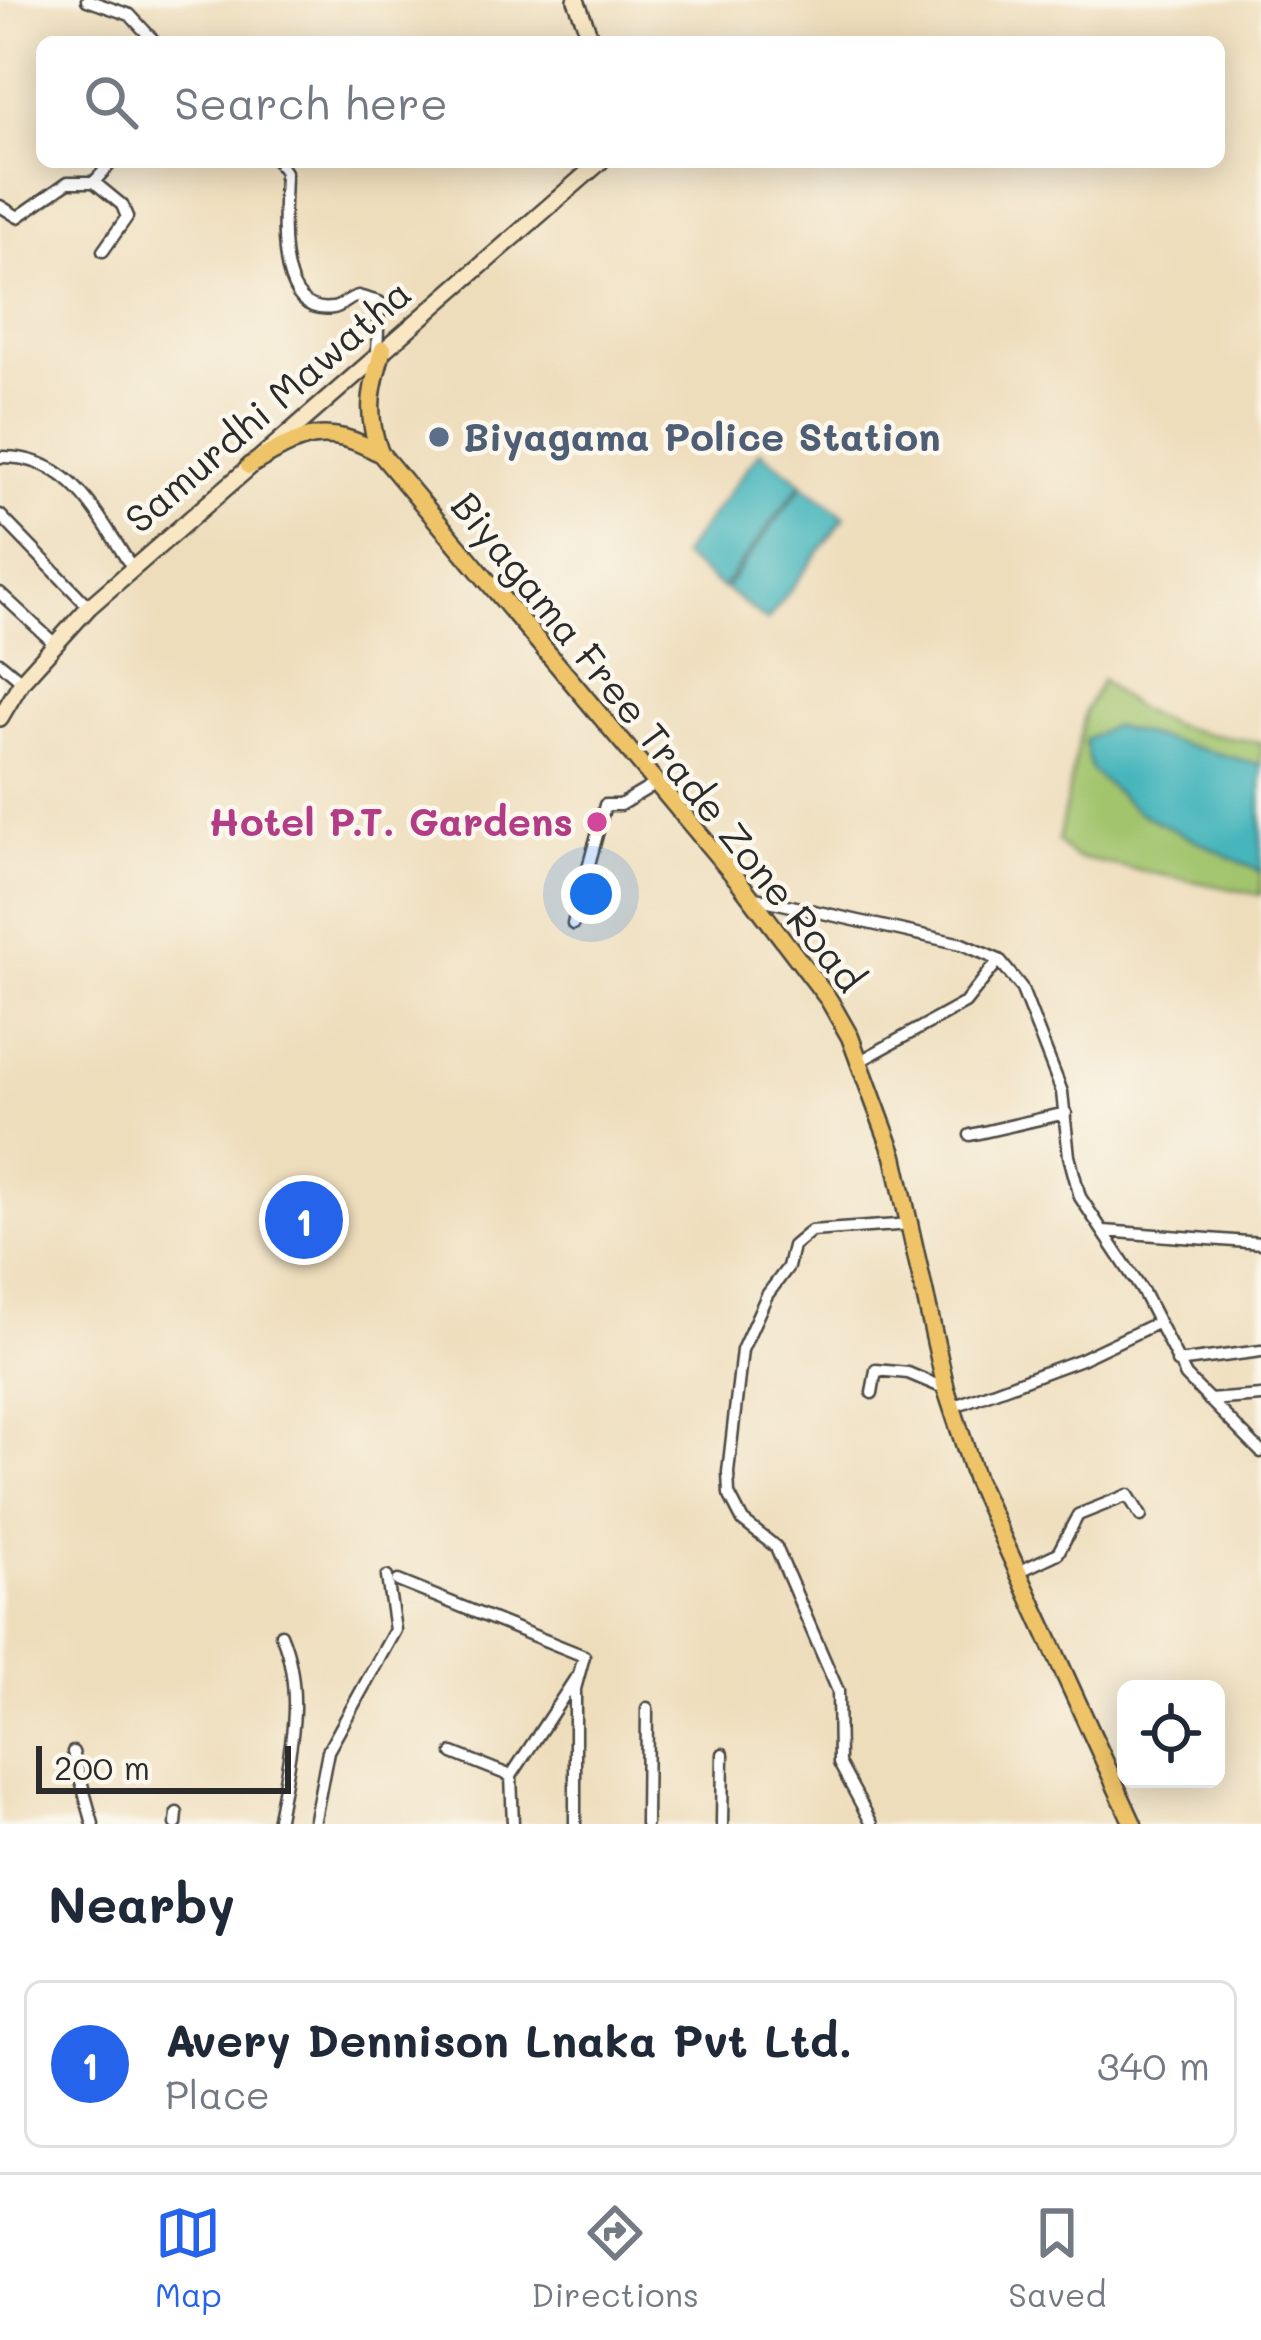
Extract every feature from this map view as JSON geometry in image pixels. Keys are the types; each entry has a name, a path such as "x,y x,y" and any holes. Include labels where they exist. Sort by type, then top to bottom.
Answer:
{"main road":[{"path":"576,0 590,36"},
{"name":"Samurdhi Mawatha","path":"0,718 22,681 89,608 593,168"},
{"name":"Biyagama Free Trade Zone Road","path":"380,352 369,424 381,454 751,897 829,1000 862,1060 913,1224 949,1398 1016,1573 1133,1824"},
{"path":"249,466 298,436 352,437 381,454"}],"street":[{"path":"87,0 130,15 149,36"},
{"path":"94,182 107,168"},
{"path":"282,168 285,263 291,286 310,304 337,308 358,296 379,302 380,352"},
{"path":"0,206 18,217 68,182 94,182 122,205 127,217 103,251"},
{"path":"0,458 31,458 54,466 133,569"},
{"path":"0,515 89,608"},
{"path":"0,593 56,645"},
{"path":"0,663 22,681"},
{"path":"573,924 604,806 632,800 657,783"},
{"path":"751,897 962,944 999,960 1030,1007 1066,1113 1072,1178 1159,1322 1177,1362 1261,1451"},
{"path":"862,1060 965,1004 999,960"},
{"path":"970,1136 1066,1113"},
{"path":"872,1824 839,1763 838,1691 776,1547 743,1521 728,1494 728,1472 742,1350 767,1294 788,1267 793,1246 811,1232 913,1224"},
{"path":"1104,1231 1261,1243"},
{"path":"872,1393 876,1370 901,1371 949,1398 1082,1359 1159,1322"},
{"path":"1177,1362 1261,1351"},
{"path":"1209,1400 1261,1396"},
{"path":"1016,1573 1058,1553 1070,1523 1090,1507 1127,1495 1141,1516"},
{"path":"314,1824 328,1750 395,1630 392,1579 584,1656 576,1677 511,1776 513,1824"},
{"path":"277,1824 296,1689 294,1665 281,1634"},
{"path":"575,1824 576,1677"},
{"path":"646,1824 647,1708"},
{"path":"73,1752 93,1824"},
{"path":"453,1753 511,1776"},
{"path":"722,1824 724,1754"}],"green space":[{"path":"1102,680 1137,708 1176,726 1261,742 1261,765 1112,726 1091,770 1138,812 1261,872 1261,895 1074,857 1058,842 1085,711"}],"water":[{"path":"760,451 802,482 722,588 681,556"},
{"path":"803,485 845,517 767,621 725,589"},
{"path":"1112,726 1261,765 1261,872 1138,812 1091,770 1085,740"}],"place":[{"name":"Biyagama Police Station","path":"439,437"},
{"name":"Hotel P.T. Gardens","path":"597,822"},
{"name":"Avery Dennison Lnaka Pvt Ltd.","path":"304,1220"}]}
